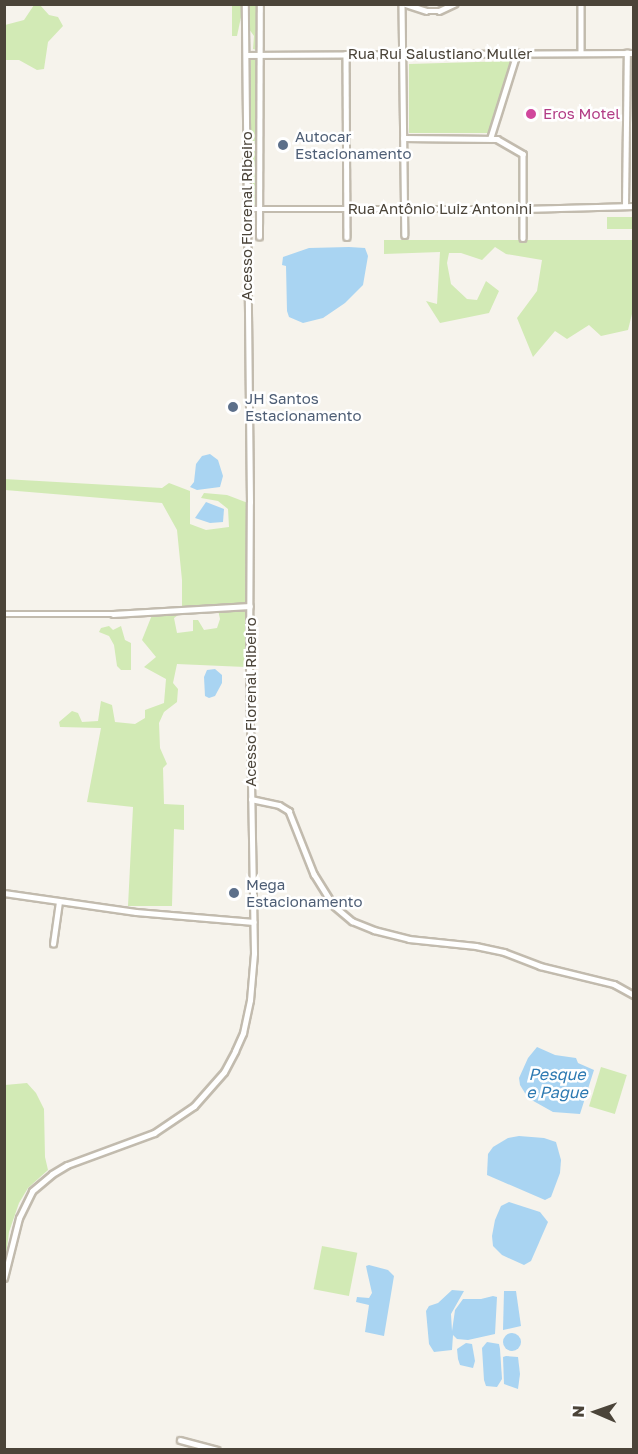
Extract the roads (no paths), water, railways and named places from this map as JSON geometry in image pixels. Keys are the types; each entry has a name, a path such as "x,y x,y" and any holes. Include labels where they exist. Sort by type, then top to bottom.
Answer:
{"street":[{"name":"Acesso Florenal Ribeiro","path":"5,1276 19,1218 32,1191 67,1165 125,1146 154,1133 180,1117 208,1092 224,1072 243,1033 250,1000 254,922 245,4"},
{"name":"Acesso Florenal Ribeiro","path":"259,237 260,4"},
{"path":"405,235 403,4 426,11 439,11 454,4"},
{"path":"581,4 581,53"},
{"path":"490,139 517,53"},
{"path":"625,206 627,53"},
{"name":"Rua Rui Salustiano Muller","path":"247,55 633,53"},
{"path":"346,54 346,237"},
{"path":"404,138 490,139 511,145 523,154 523,238"},
{"name":"Rua Antônio Luiz Antonini","path":"247,209 523,209 633,206"},
{"path":"4,614 123,614 250,606"},
{"path":"251,798 279,804 289,811 314,874 333,905 352,921 374,930 409,939 476,946 504,952 540,966 614,984 633,995"},
{"path":"4,893 177,917 254,922"},
{"path":"53,944 59,902"},
{"path":"180,1440 217,1449"}],"water":[{"path":"309,248 365,248 368,256 363,285 345,303 323,318 303,323 289,317 286,266 282,265 283,257"},
{"path":"210,454 218,460 223,476 220,487 197,490 190,487 194,482 196,464 202,456"},
{"path":"206,502 224,509 223,522 210,523 195,518"},
{"path":"215,669 222,675 222,683 215,696 209,698 205,696 204,677 207,670"},
{"name":"Pesque e Pague","path":"537,1047 555,1055 576,1058 578,1063 594,1070 580,1114 553,1112 528,1098 520,1085 519,1078 528,1058"},
{"path":"519,1136 544,1138 556,1142 561,1160 560,1173 551,1197 545,1200 487,1175 488,1154 493,1147 508,1138"},
{"path":"509,1202 540,1212 548,1222 531,1261 524,1265 502,1255 493,1246 495,1220 501,1206"},
{"path":"366,1266 388,1270 394,1276 384,1336 365,1332 369,1305 356,1302 357,1297 369,1298 372,1293"},
{"path":"452,1290 464,1291 451,1314 452,1331 455,1310 463,1299 493,1296 497,1297 495,1334 468,1340 457,1339 453,1335 452,1350 434,1352 429,1344 426,1311 429,1306 438,1303"},
{"path":"504,1291 516,1291 521,1326 503,1330"},
{"path":"508,1333 516,1333 521,1338 519,1349 508,1351 503,1346 503,1338"},
{"path":"487,1342 499,1344 502,1379 497,1387 486,1386 484,1380 482,1348"},
{"path":"466,1343 472,1344 475,1361 473,1368 460,1365 458,1359 457,1349"},
{"path":"503,1357 518,1357 520,1374 518,1389 504,1384"}],"place":[{"name":"Eros Motel","path":"531,114"},
{"name":"Autocar Estacionamento","path":"283,145"},
{"name":"JH Santos Estacionamento","path":"233,407"},
{"name":"Mega Estacionamento","path":"234,893"}]}
